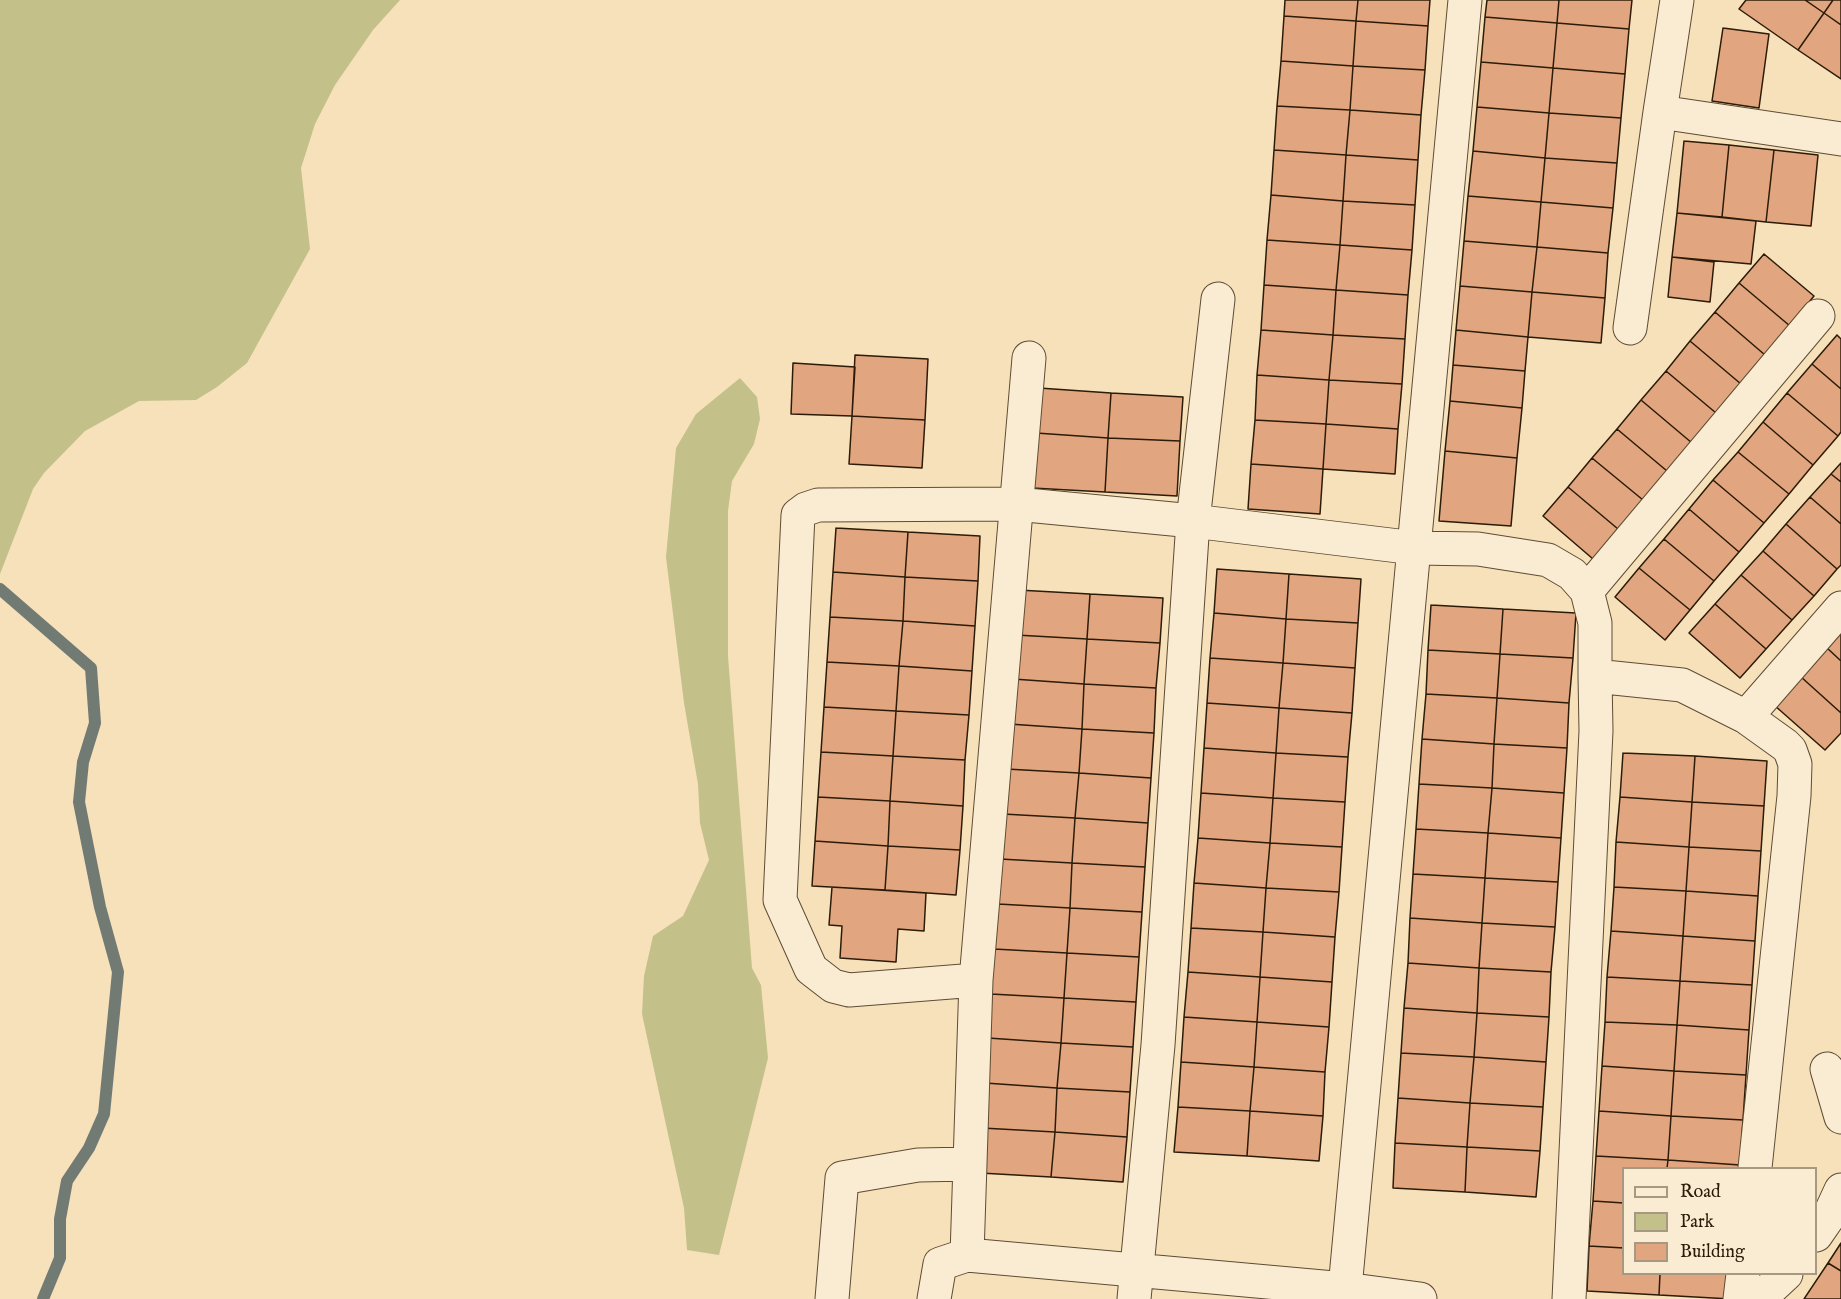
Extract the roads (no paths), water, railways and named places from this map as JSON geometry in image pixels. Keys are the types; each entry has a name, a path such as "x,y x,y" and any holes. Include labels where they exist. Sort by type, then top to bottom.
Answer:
{"street":[{"path":"1345,1294 1465,0"},
{"path":"1630,328 1677,0"},
{"path":"1660,112 1841,140"},
{"path":"1136,1285 1158,1045 1193,521 1218,299"},
{"path":"1587,591 1818,316"},
{"path":"967,1255 976,980 1029,358"},
{"path":"976,980 849,990 833,986 811,969 780,900 798,515 818,505 1016,504 1193,521 1415,548 1478,549 1548,560 1572,574 1587,591 1595,622 1596,731 1569,1299"},
{"path":"1746,717 1841,608"},
{"path":"1595,676 1682,684 1746,717 1785,745 1790,750 1795,764 1794,796 1755,1167"},
{"path":"1827,1069 1841,1117"},
{"path":"832,1299 842,1178 918,1165 970,1164"},
{"path":"1817,1232 1829,1216 1841,1190"},
{"path":"934,1299 940,1264 967,1255 1136,1285 1420,1299"},
{"path":"1740,1299 1743,1275"},
{"path":"1760,1299 1785,1275"}],"waterway":[{"path":"0,589 91,668 95,723 83,762 79,802 100,907 118,972 104,1114 89,1148 67,1181 60,1219 60,1258 43,1299"}]}
